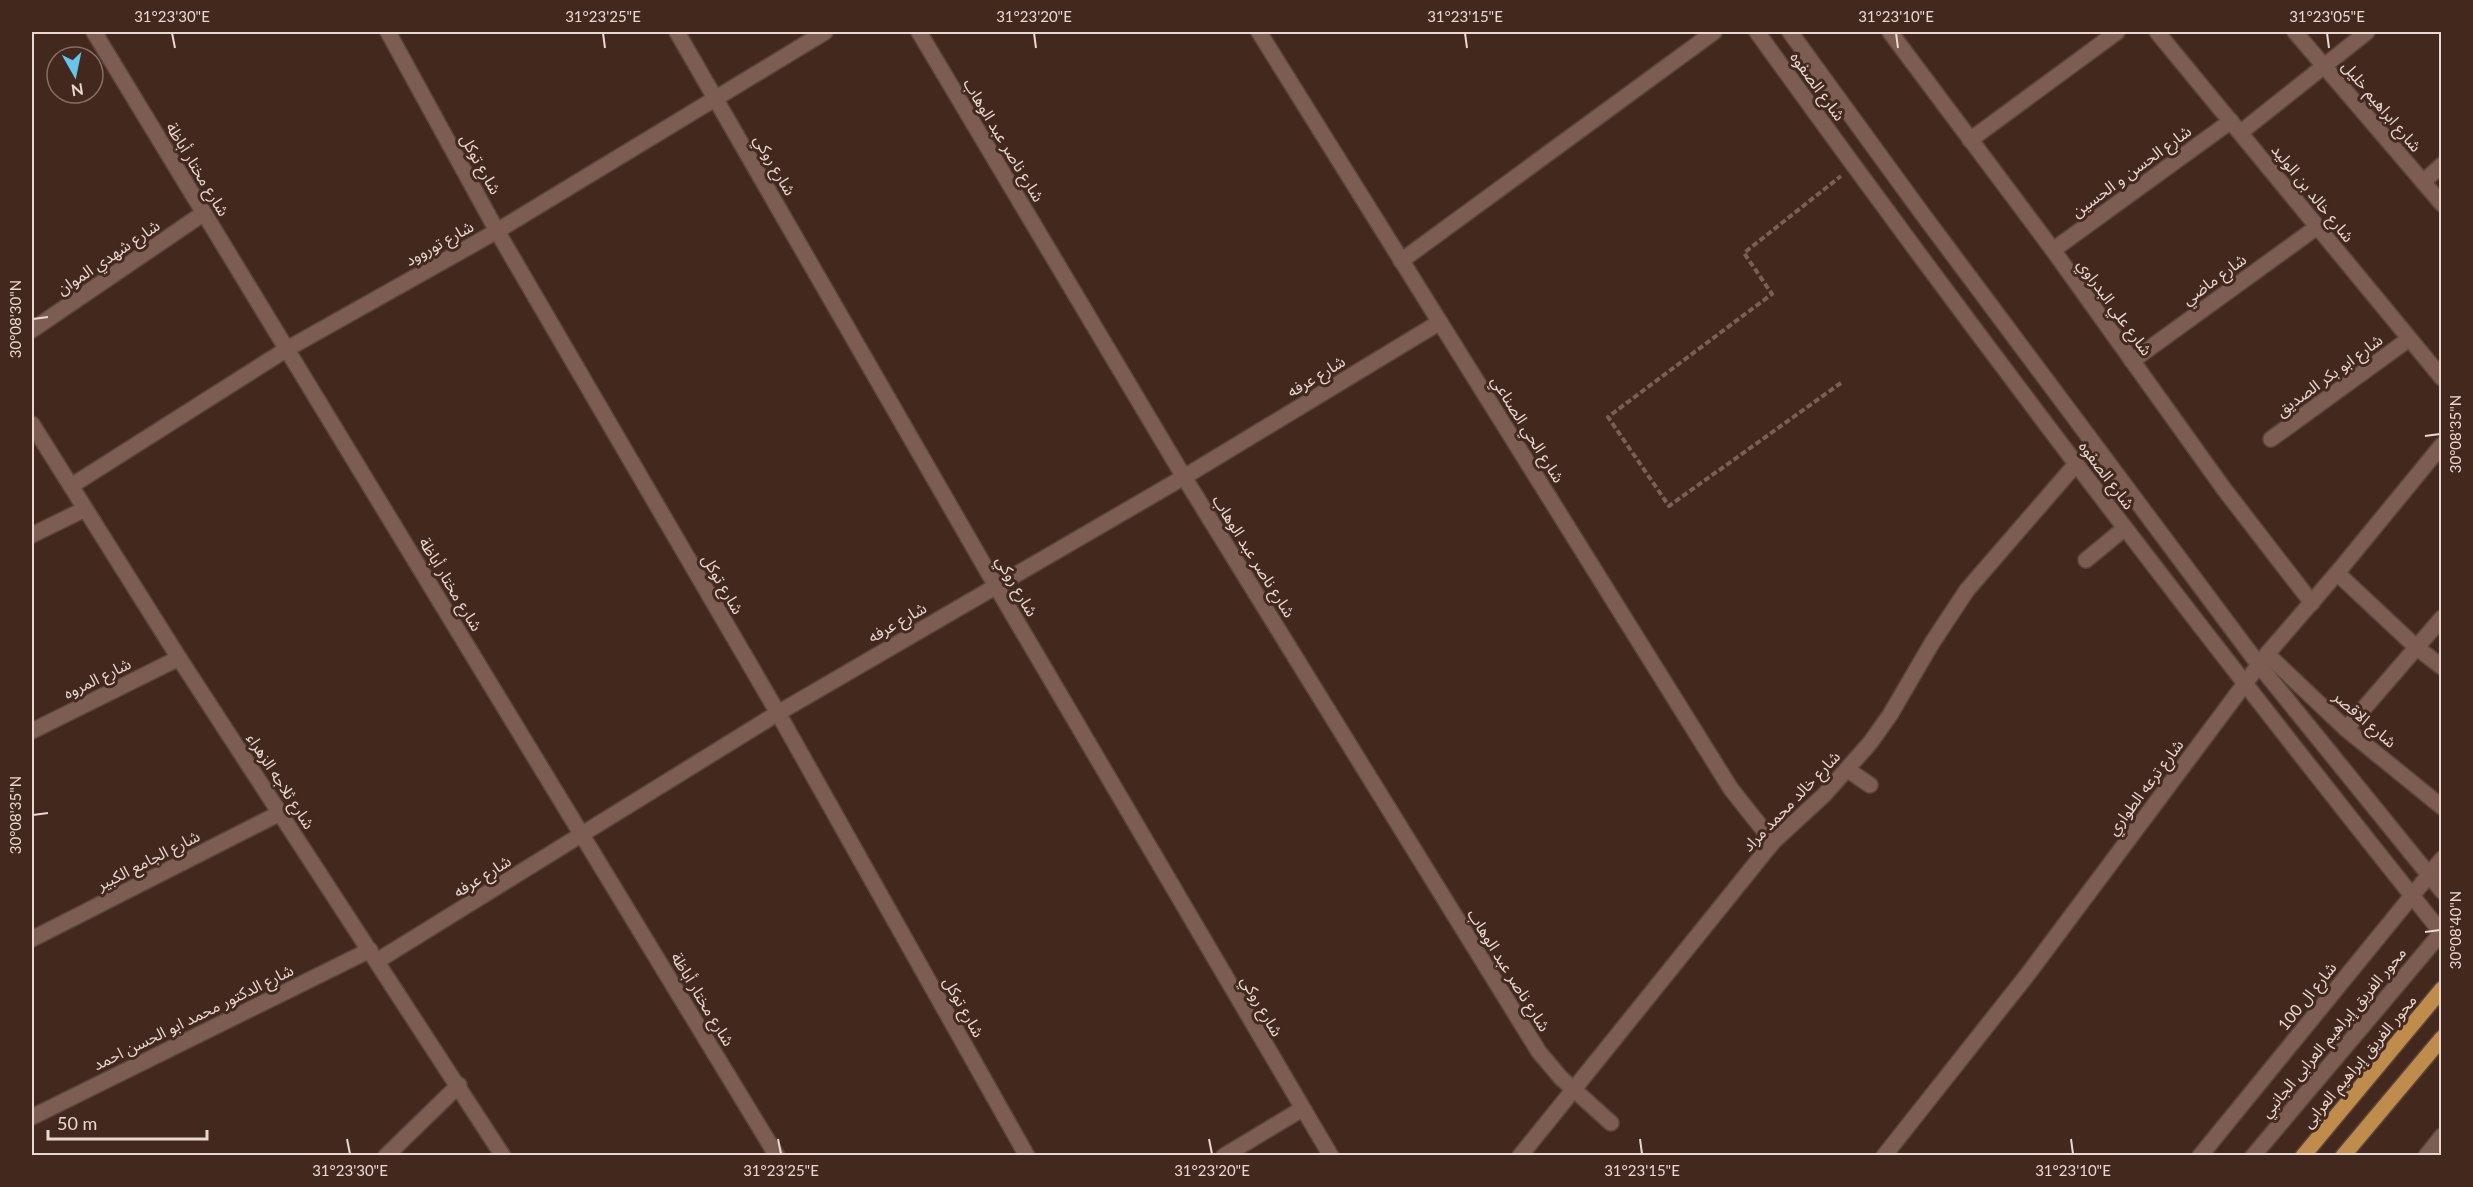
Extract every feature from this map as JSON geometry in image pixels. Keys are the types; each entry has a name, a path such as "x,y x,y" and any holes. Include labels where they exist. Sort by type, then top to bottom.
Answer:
{"main road":[{"name":"محور الفريق إبراهيم العرابى","path":"2304,1155 2442,989"},
{"path":"2343,1155 2442,1038"}],"street":[{"name":"شارع مختار أباظة","path":"94,32 777,1155"},
{"name":"شارع توكل","path":"388,32 497,231 778,713 1027,1155"},
{"name":"شارع روكي","path":"677,32 996,586 1331,1155"},
{"name":"شارع توروود","path":"71,486 287,349 497,231 825,32"},
{"name":"شارع ناصر عبد الوهاب","path":"919,32 1184,477 1539,1052 1573,1090 1611,1123"},
{"name":"شارع الحي الصناعي","path":"1259,32 1731,789 1773,842"},
{"path":"1401,261 1714,32"},
{"name":"شارع الصفوه","path":"1757,32 1906,239 2076,464 2244,684 2441,932"},
{"name":"شارع الصفوه","path":"1790,32 1921,212 2442,891"},
{"name":"شارع علي البدراوي","path":"1892,32 2224,489 2312,603"},
{"path":"1970,140 2117,32"},
{"name":"شارع خالد بن الوليد","path":"2157,32 2442,378"},
{"name":"شارع ابراهيم خليل","path":"2295,32 2442,204"},
{"name":"شارع الحسن و الحسين","path":"2052,250 2236,127 2324,66 2367,32"},
{"path":"2423,182 2442,165"},
{"name":"شارع شهدي الموان","path":"32,330 204,213"},
{"name":"شارع ماضي","path":"2132,361 2317,227"},
{"name":"شارع عرفه","path":"374,955 582,835 778,713 1184,477 1440,322"},
{"name":"شارع ابو بكر الصديق","path":"2271,439 2409,339"},
{"name":"شارع ثلاجه الزهراء","path":"32,424 179,658 503,1155"},
{"name":"شارع ترعه الطواري","path":"1884,1155 2028,974 2263,659 2442,445"},
{"name":"شارع خالد محمد مراد","path":"1520,1155 1773,842 1848,770 1890,715 1937,634 1967,590 2076,464"},
{"path":"32,535 85,509"},
{"path":"2086,560 2125,528"},
{"path":"2337,573 2416,647 2442,667"},
{"path":"2346,729 2442,618"},
{"name":"شارع المروه","path":"32,731 179,658"},
{"name":"شارع الاقصر","path":"2263,659 2442,807"},
{"path":"1848,770 1870,785"},
{"name":"شارع الجامع الكبير","path":"32,939 280,813"},
{"name":"شارع ال 100","path":"2200,1155 2442,859"},
{"name":"محور الفريق إبراهيم العرابى الجانبي","path":"2253,1155 2441,932"},
{"name":"شارع الدكتور محمد ابو الحسن احمد","path":"32,1117 374,955"},
{"path":"386,1155 459,1085"},
{"path":"1224,1155 1302,1109"},
{"path":"2426,1155 2442,1136"}],"path":[{"path":"1841,383 1669,506 1608,417 1772,294 1744,253 1853,166"}]}
